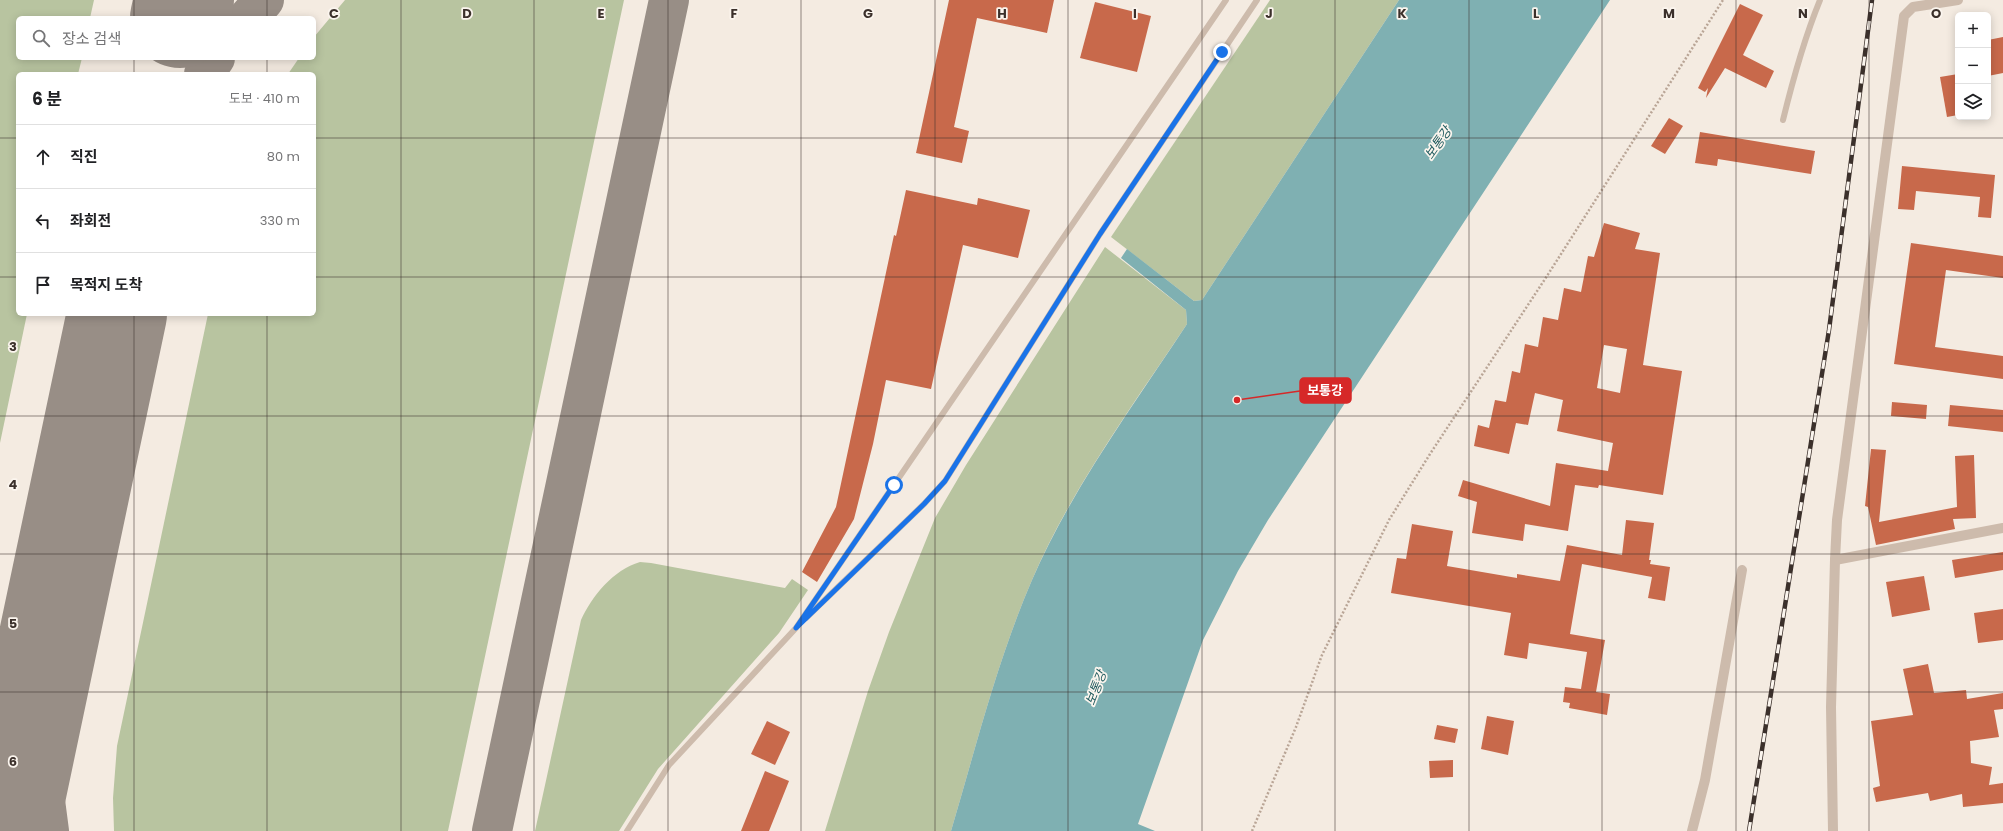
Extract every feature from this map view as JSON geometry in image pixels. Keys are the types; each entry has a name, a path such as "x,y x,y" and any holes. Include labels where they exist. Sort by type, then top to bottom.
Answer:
{"street":[{"path":"1833,831 1831,707 1837,520 1904,16 1913,7 1958,0"},
{"path":"1835,560 2003,528"},
{"path":"1692,831 1705,780 1742,570"}],"lane":[{"path":"796,628 1226,0"},
{"path":"627,831 668,765 796,628 924,504 945,481 1100,234 1257,0"},
{"path":"1782,120 1802,49 1820,0"}],"path":[{"path":"1252,831 1296,727 1322,656 1389,520 1430,454 1724,0"}],"green space":[{"path":"0,0 94,0 90,16 16,16 16,60 82,60 78,72 16,72 16,316 27,316 0,443"},
{"path":"345,0 624,0 448,831 114,831 113,798 117,746 208,316 316,316 316,72 289,72 298,60 316,60 316,35"},
{"path":"1270,0 1399,0 1202,300 1194,301 1111,237"},
{"path":"1105,247 1186,310 1187,324 1124,417 1084,481 1047,547 1019,611 1008,642 988,704 951,831 825,831 868,691 889,632 935,518 966,465"},
{"path":"640,562 785,588 792,579 808,590 779,633 658,769 619,831 535,831 581,620 591,602 604,585 621,571"}],"water":[{"path":"1399,0 1610,0 1268,520 1238,571 1203,640 1138,824 1155,831 951,831 978,736 1008,642 1032,580 1065,514 1084,481 1187,324 1186,310 1121,258 1127,249 1194,301 1202,300"}],"building":[{"path":"949,0 1054,0 1047,33 977,18 954,127 969,131 962,163 916,153"},
{"path":"1095,2 1151,16 1137,72 1080,58"},
{"path":"1740,4 1763,15 1743,55 1774,71 1766,88 1725,68 1706,98 1708,88 1705,92 1698,88"},
{"path":"2003,37 2003,73 1991,75 1991,48 1991,39"},
{"path":"1955,74 1955,116 1947,117 1940,77"},
{"path":"1669,118 1683,126 1665,154 1651,146"},
{"path":"1700,132 1815,151 1811,174 1718,159 1717,166 1695,163"},
{"path":"1902,166 1995,175 1991,218 1978,217 1980,197 1916,191 1914,210 1898,209"},
{"path":"906,190 977,205 978,198 1030,210 1018,258 963,245 931,389 886,380 873,444 854,519 817,582 802,572 836,507 894,235 896,236"},
{"path":"1604,223 1640,233 1635,249 1660,253 1643,365 1682,371 1663,495 1599,485 1598,488 1575,485 1568,531 1525,524 1523,541 1472,533 1477,502 1458,496 1463,480 1550,506 1556,463 1608,471 1613,443 1557,431 1563,400 1535,393 1528,425 1516,423 1509,454 1474,446 1478,425 1489,428 1495,400 1506,402 1512,371 1520,373 1525,344 1538,347 1543,317 1558,320 1564,288 1581,292 1588,256 1594,257","holes":["1604,345 1627,349 1620,393 1597,388"]},
{"path":"1911,243 2003,256 2003,278 1946,270 1935,347 2003,356 2003,379 1894,364"},
{"path":"1892,402 1927,405 1926,419 1891,416"},
{"path":"1950,405 2003,410 2003,432 1948,426"},
{"path":"1871,449 1886,450 1879,522 1957,507 1955,456 1974,455 1976,518 1953,519 1955,529 1876,545 1868,507 1865,506"},
{"path":"1626,520 1654,523 1649,560 1651,560 1650,564 1670,567 1665,601 1648,598 1652,577 1582,564 1570,634 1605,640 1596,692 1610,694 1607,715 1569,708 1570,703 1563,702 1565,687 1581,689 1587,652 1529,643 1527,659 1504,655 1511,613 1391,593 1397,558 1406,559 1412,524 1453,531 1447,566 1517,578 1517,574 1560,581 1567,545 1622,555"},
{"path":"2003,552 2003,570 1955,578 1952,560"},
{"path":"1924,576 1930,610 1892,617 1886,582"},
{"path":"2003,609 2003,640 1978,643 1974,613"},
{"path":"1928,664 1934,693 1966,690 1967,699 2003,693 2003,709 1994,710 1999,737 1970,741 1971,763 1992,767 1989,785 2003,783 2003,803 1963,807 1962,794 1930,801 1928,793 1876,802 1873,788 1880,786 1871,721 1913,715 1903,669"},
{"path":"1487,716 1514,721 1508,755 1481,749"},
{"path":"767,721 790,732 775,765 751,754"},
{"path":"1437,725 1458,729 1455,743 1434,739"},
{"path":"1453,760 1453,777 1430,778 1429,761"},
{"path":"765,771 789,781 769,831 741,831"}],"taxiway":[{"path":"250,16 264,0"},
{"path":"492,831 669,0"},
{"path":"205,72 214,60"},
{"path":"33,709 49,831"}],"runway":[{"path":"180,16 184,0"},
{"path":"8,831 117,316"}],"railway":[{"path":"1749,831 1829,330 1872,0"}],"place":[{"name":"보통강","path":"1237,400"}],"route":[{"path":"894,485 796,628 924,504 945,481 1100,234 1222,52"}]}
